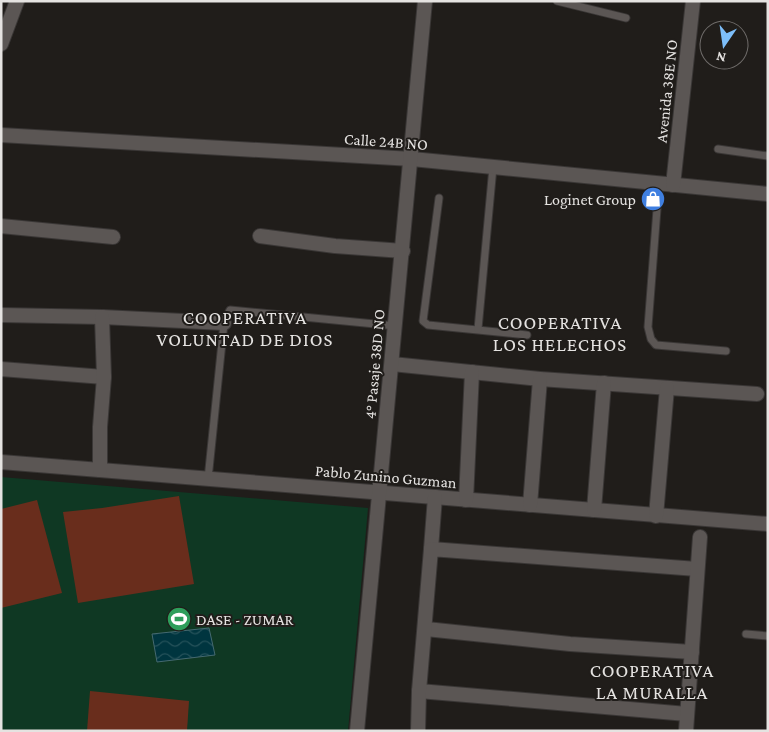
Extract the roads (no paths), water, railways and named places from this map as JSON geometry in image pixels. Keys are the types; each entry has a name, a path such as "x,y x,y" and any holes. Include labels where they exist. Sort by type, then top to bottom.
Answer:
{"street":[{"path":"1,44 17,1"},
{"name":"4° Pasaje 38D NO","path":"357,731 426,1"},
{"name":"Avenida 38E NO","path":"673,185 693,1"},
{"name":"Calle 24B NO","path":"1,135 412,159 768,194"},
{"path":"1,226 113,237"},
{"path":"260,236 335,246 403,251"},
{"path":"1,315 102,316 224,323"},
{"path":"100,470 100,427 104,377 102,316"},
{"path":"392,364 540,379 757,394"},
{"path":"1,370 104,377"},
{"path":"466,500 472,372"},
{"path":"530,505 540,379"},
{"path":"594,510 604,383"},
{"path":"656,516 667,388"},
{"name":"Pablo Zunino Guzman","path":"1,462 768,524"},
{"path":"418,731 419,691 426,629 435,497"},
{"path":"686,731 700,537"},
{"path":"431,549 697,569"},
{"path":"426,629 570,644 692,652"},
{"path":"419,691 687,714"}],"lane":[{"path":"557,1 626,18"},
{"path":"718,149 768,156"},
{"path":"478,329 494,167"},
{"path":"659,183 648,327 651,339 656,345 726,351"},
{"path":"439,198 423,321 428,325 527,335"},
{"path":"208,478 224,323 230,310 396,326"},
{"path":"746,634 768,636"}],"water":[{"path":"209,628 215,655 157,662 152,634"}],"place":[{"name":"Loginet Group","path":"653,199"},
{"name":"DASE - ZUMAR","path":"179,619"}],"district":[{"name":"COOPERATIVA VOLUNTAD DE DIOS","path":"245,328"},
{"name":"COOPERATIVA LOS HELECHOS","path":"560,333"},
{"name":"COOPERATIVA LA MURALLA","path":"652,681"}]}
